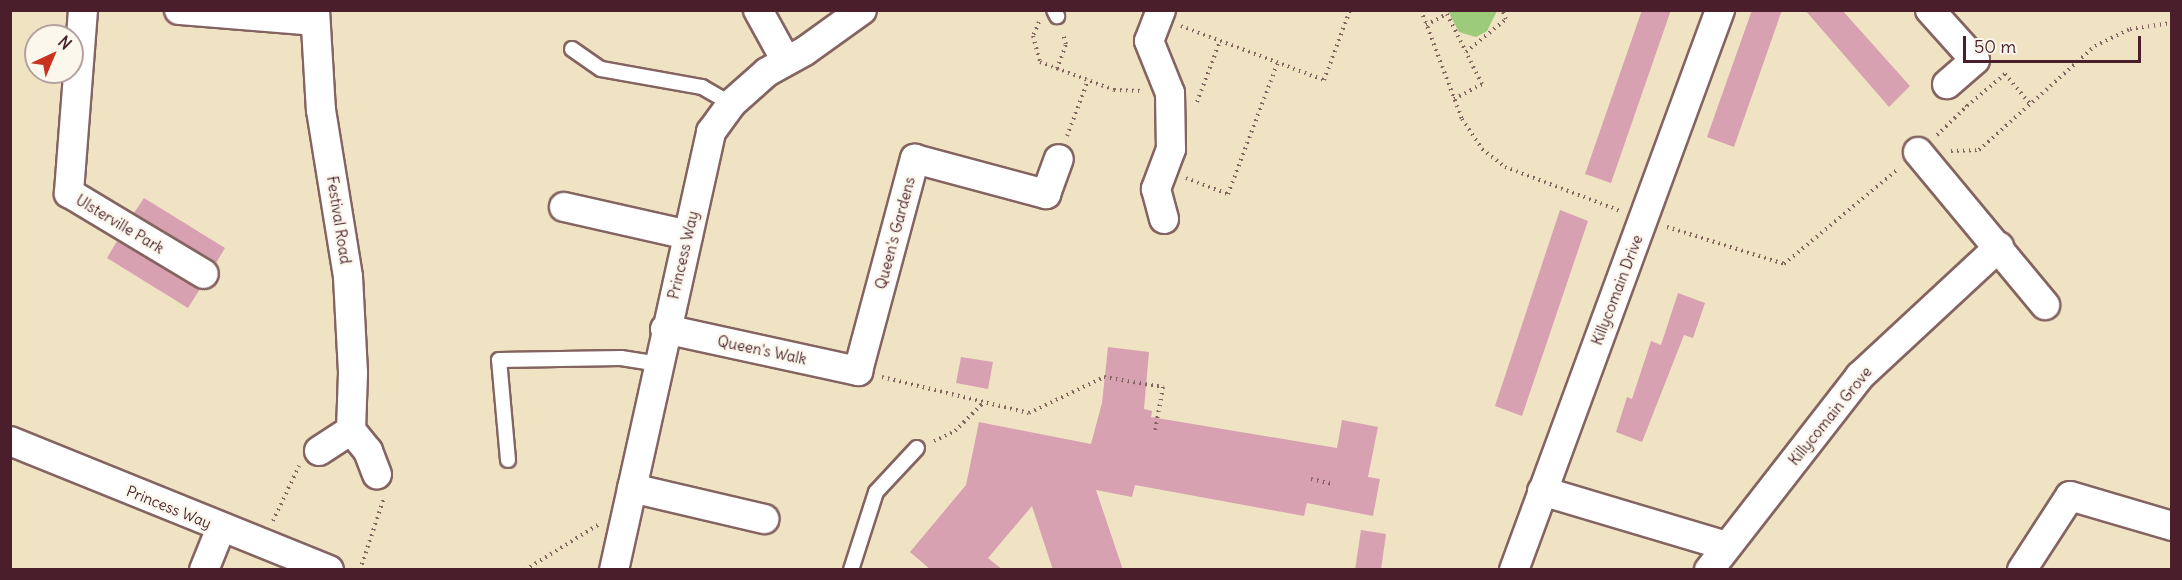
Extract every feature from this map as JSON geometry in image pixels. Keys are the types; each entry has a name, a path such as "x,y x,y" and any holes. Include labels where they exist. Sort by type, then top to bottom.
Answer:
{"street":[{"name":"Ulsterville Park","path":"83,10 69,193 204,274"},
{"path":"179,10 315,16"},
{"path":"758,10 786,61"},
{"name":"Princess Way","path":"614,570 665,329 711,132 731,104 786,61 862,10"},
{"name":"Killycomain Drive","path":"1514,570 1720,10"},
{"path":"1930,10 1975,60 1947,84"},
{"path":"1160,14 1149,41 1170,93 1171,149 1156,189 1164,219"},
{"name":"Festival Road","path":"315,16 321,110 348,277 353,373 351,430"},
{"path":"1918,152 2045,305"},
{"name":"Queen's Gardens","path":"858,371 915,159 1046,194 1059,159"},
{"path":"564,207 688,235"},
{"name":"Killycomain Grove","path":"1709,570 1860,376 1999,248"},
{"name":"Queen's Walk","path":"665,329 858,371"},
{"path":"319,451 351,430 368,451 377,474"},
{"name":"Princess Way","path":"10,441 328,570"},
{"path":"632,488 764,519"},
{"path":"1542,491 1727,546"},
{"path":"2022,570 2070,496 2172,526"},
{"path":"204,570 221,528"}],"lane":[{"path":"572,49 601,69 702,87 731,104"},
{"path":"508,460 499,360 621,358 658,364"},
{"path":"851,570 876,492 917,448"}],"path":[{"path":"1160,14 1324,80 1350,10"},
{"path":"1421,10 1454,99 1482,149 1505,167 1644,219"},
{"path":"1466,52 1506,19 1502,10"},
{"path":"1056,13 1066,44 1057,69"},
{"path":"1426,25 1447,14 1482,84 1454,99"},
{"path":"1040,19 1033,36 1040,62 1114,90 1170,93"},
{"path":"1163,170 1228,194 1278,62"},
{"path":"1918,152 1967,106 2005,75 2030,104"},
{"path":"1059,159 1088,80"},
{"path":"1947,84 1967,106"},
{"path":"858,371 983,403 1029,412 1104,377 1163,387 1155,431"},
{"path":"917,448 955,431 983,403"},
{"path":"264,544 301,461 319,451"},
{"path":"360,570 381,516 387,485 377,474"},
{"path":"1311,479 1332,484"},
{"path":"525,570 601,523 625,520"}],"green space":[{"path":"1448,11 1497,11 1487,31 1476,37 1459,32"}],"building":[{"path":"1642,10 1671,10 1611,183 1585,174"},
{"path":"1752,10 1782,10 1734,147 1707,137"},
{"path":"1805,10 1842,10 1910,86 1889,107"},
{"path":"144,198 225,248 216,263 134,213"},
{"path":"1560,210 1588,221 1522,416 1495,406"},
{"path":"117,241 200,289 188,308 107,258"},
{"path":"1678,293 1705,303 1693,338 1684,335 1642,442 1616,432 1627,397 1632,399 1651,341 1661,345"},
{"path":"1108,347 1149,352 1144,409 1152,411 1151,417 1337,448 1342,420 1378,427 1368,477 1380,479 1373,516 1307,503 1304,516 1135,485 1132,497 1096,490 1123,570 1053,570 1032,506 988,558 1003,570 931,570 910,552 966,485 979,422 1091,444 1102,403"},
{"path":"961,357 993,362 988,389 956,383"},
{"path":"1361,530 1386,534 1381,570 1355,570"}]}
